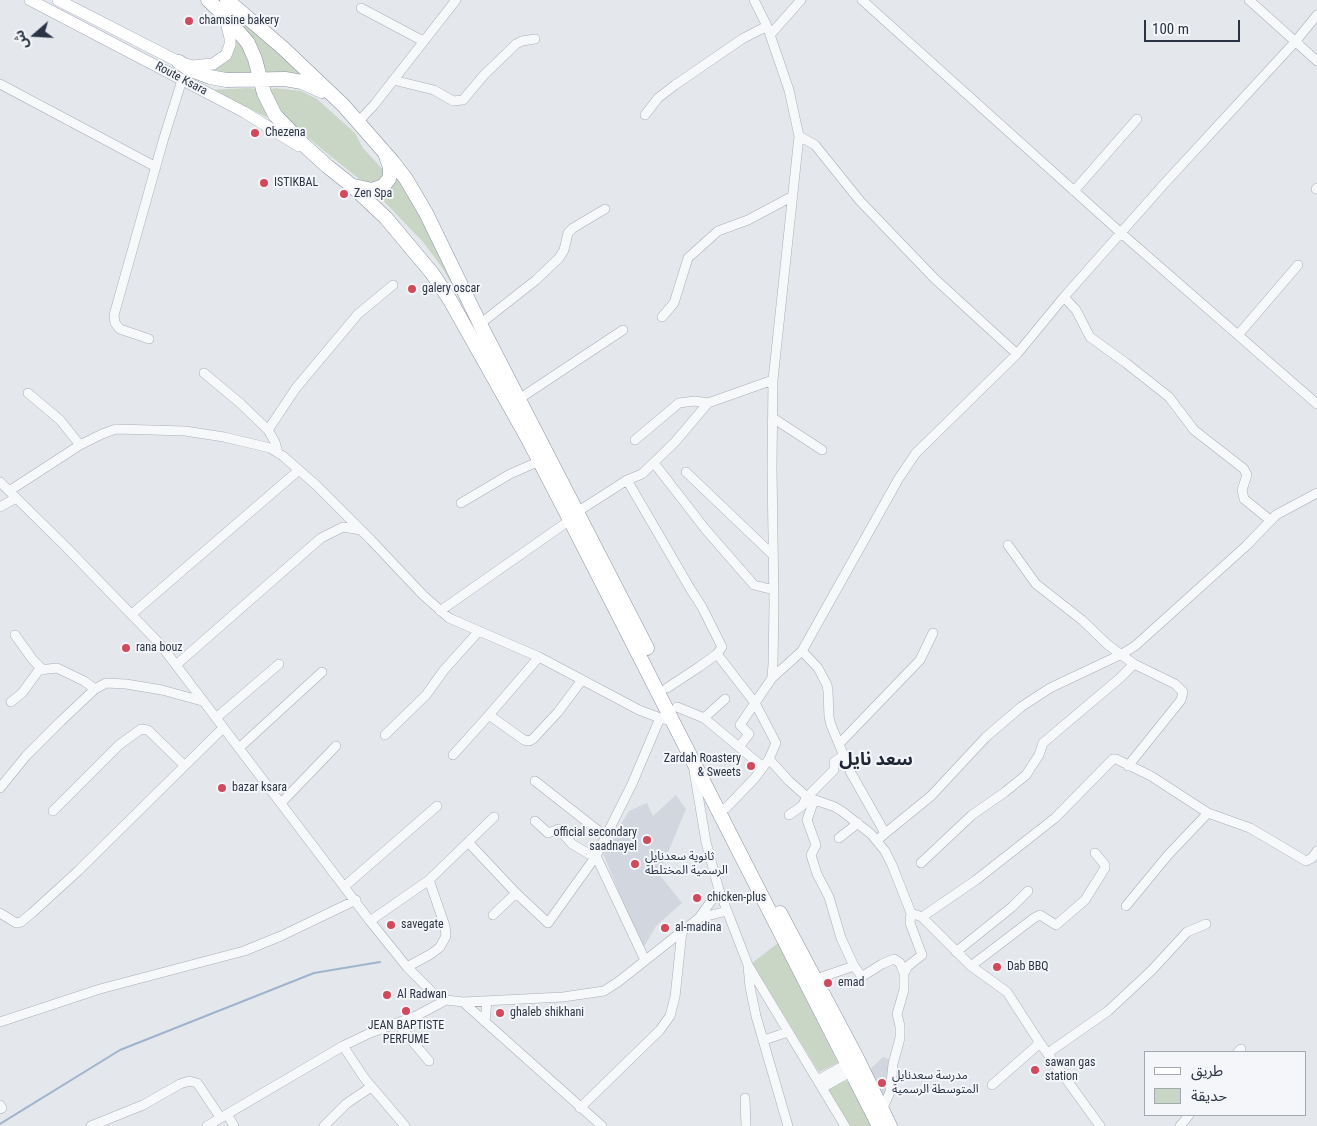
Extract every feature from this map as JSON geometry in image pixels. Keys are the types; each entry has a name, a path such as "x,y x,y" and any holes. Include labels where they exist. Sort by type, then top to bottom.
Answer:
{"highway":[{"path":"208,0 225,7 283,48 343,106 406,179 426,213 519,399 544,459"},
{"path":"225,7 248,43 255,59 264,93 275,114 327,166 386,218 432,273 544,459 816,979 879,1126"},
{"path":"179,62 189,69 210,77 226,80 285,78 302,82 343,106"},
{"path":"350,185 372,190 380,188 386,183 390,174 390,167 384,152"},
{"path":"574,516 668,688 694,761 777,926 890,1126"}],"main road":[{"name":"Route Ksara","path":"30,0 262,122 327,166"},
{"name":"Route Ksara","path":"58,0 179,62 192,66 206,66 218,62 226,55 230,45 230,38 225,7"}],"street":[{"path":"358,122 374,105 456,0"},
{"path":"754,0 769,30 789,90 799,136 773,380 774,635 772,678"},
{"path":"645,115 658,98 675,85 742,39 769,30 801,0"},
{"path":"862,0 1121,233 1317,404"},
{"path":"1248,0 1317,61"},
{"path":"361,8 423,41"},
{"path":"739,747 749,734 740,725 743,719 772,678 802,651 909,462 923,445 1017,354 1064,297 1295,42 1317,15"},
{"path":"393,80 434,90 453,101 463,100 484,75 516,44 535,39"},
{"path":"149,339 120,329 115,323 114,315 182,80"},
{"path":"0,84 156,167"},
{"path":"1074,191 1138,119"},
{"path":"799,136 814,145 860,201 935,279 1017,354"},
{"path":"662,317 674,303 688,258 718,231 748,220 791,197"},
{"path":"480,324 529,286 559,258 564,250 568,233 586,219 605,209"},
{"path":"1238,335 1298,265"},
{"path":"268,430 296,388 358,314 394,285"},
{"path":"1064,297 1076,310 1090,337 1170,397 1194,430 1244,469 1247,475 1242,490 1244,499 1270,520"},
{"path":"519,399 623,330"},
{"path":"204,373 240,403 268,430 278,452"},
{"path":"440,611 627,480 642,474 708,403 773,380"},
{"path":"28,393 60,420 80,446"},
{"path":"635,440 679,403 695,400 708,403"},
{"path":"773,418 822,450"},
{"path":"0,507 13,494 80,446 102,434 116,430 185,431 224,437 270,448 278,452 300,470 362,530 423,596 456,622 539,657 660,718 677,715 704,718 763,767"},
{"path":"461,503 510,474 544,459"},
{"path":"654,463 706,530 754,585 774,590"},
{"path":"132,614 300,470"},
{"path":"686,472 773,555"},
{"path":"627,480 702,607 722,647 717,654 668,688"},
{"path":"0,482 160,644 356,900 370,921 428,990 446,1000 463,1002 563,997 598,992 611,988 699,918 719,890"},
{"path":"878,840 932,796 986,737 1021,707 1050,688 1135,646 1246,546 1270,520 1284,510 1317,493"},
{"path":"176,665 321,538 343,527 362,530"},
{"path":"1008,545 1036,584 1134,664 1174,684 1183,692 1181,700 1128,766"},
{"path":"385,735 426,695 444,670 479,631"},
{"path":"840,743 920,660 933,633"},
{"path":"15,635 43,670"},
{"path":"802,651 818,668 826,685 829,717 844,755 856,783 886,833"},
{"path":"717,654 755,703 775,741 775,746 763,767 746,789 726,808"},
{"path":"452,755 539,657"},
{"path":"216,718 279,664"},
{"path":"921,863 972,815 1026,775 1039,756 1043,744 1134,664"},
{"path":"11,702 22,693 39,670 57,668 84,681 95,689"},
{"path":"239,748 322,672"},
{"path":"489,715 524,740 531,740 558,712 582,680"},
{"path":"0,788 26,756 95,689 106,683 162,690 202,701"},
{"path":"704,718 725,699"},
{"path":"468,842 548,924 596,856 632,784 660,718"},
{"path":"0,913 16,923 21,922 32,913 78,871 223,728"},
{"path":"53,811 119,745 141,729 148,730 184,765"},
{"path":"281,803 336,746"},
{"path":"789,815 811,798 834,770 834,762 844,755"},
{"path":"769,758 789,781 811,798 834,807 858,823 878,840 892,865 910,914 910,923 922,955 908,966 904,973"},
{"path":"922,917 972,883 1055,818 1075,800 1110,761 1116,759 1151,776 1208,813 1250,828 1306,861 1312,858 1317,851"},
{"path":"694,761 706,842 719,890 748,965 845,1126"},
{"path":"535,781 605,836"},
{"path":"811,798 807,820 816,845 811,854 817,874 829,897 841,938 854,966 863,976 894,959 900,963 904,973 904,990 897,1010 900,1038 890,1092 882,1110"},
{"path":"345,886 437,806"},
{"path":"1126,906 1168,855 1208,813"},
{"path":"370,921 429,880 494,817"},
{"path":"535,821 548,833 559,829 572,844 596,856 645,960"},
{"path":"839,838 858,823"},
{"path":"971,966 1034,918 1040,915 1056,925 1085,900 1105,868 1105,865 1095,853"},
{"path":"407,967 440,947 446,936 445,926 429,880"},
{"path":"956,952 1012,907 1028,891"},
{"path":"492,915 516,893"},
{"path":"0,1022 100,989 244,951 282,936 356,900"},
{"path":"699,918 727,911"},
{"path":"910,914 922,917 971,966 1007,992 1040,1043 1100,1126"},
{"path":"1048,1053 1108,1011 1152,970 1187,932 1206,924"},
{"path":"580,1108 660,1030 670,1016 676,997 682,931"},
{"path":"748,965 752,1000 788,1126"},
{"path":"816,979 854,966"},
{"path":"207,1126 343,1046 370,1033 416,1016 446,1000"},
{"path":"485,1022 487,1001"},
{"path":"463,1002 599,1125"},
{"path":"397,1024 429,1062"},
{"path":"764,1040 788,1032"},
{"path":"992,1085 1040,1043"},
{"path":"343,1046 371,1087 405,1126"},
{"path":"820,1084 854,1065"},
{"path":"91,1126 143,1105 180,1084 189,1081 197,1084 223,1116 234,1126"},
{"path":"324,1126 333,1116 371,1087"},
{"path":"745,1098 746,1126"},
{"path":"0,1106 2,1108 0,1110"},
{"path":"333,1116 337,1126"},
{"path":"1180,1126 1188,1116"}],"shaded area":[{"name":"ثانوية سعدنايل الرسمية المختلطة","path":"676,795 686,809 659,874 682,903 656,926 642,950 603,853 629,811 647,803 653,816"},
{"name":"مدرسة سعدنايل المتوسطة الرسمية","path":"883,1057 893,1061 885,1097 867,1072"}],"green space":[{"path":"217,0 221,0 267,40 302,75 264,72"},
{"path":"236,34 256,75 231,76 206,70 235,45"},
{"path":"247,88 258,89 273,120 209,90"},
{"path":"275,88 301,91 317,99 355,133 363,148 385,172 385,176 378,184 363,182 323,150 296,127 278,107 269,90"},
{"path":"396,174 422,214 469,313 443,269 424,243 377,194"},
{"path":"778,943 838,1063 819,1072 752,963"},
{"path":"847,1081 865,1107 872,1126 850,1126 828,1090 835,1083"}],"waterway":[{"path":"0,1124 120,1050 314,973 380,962"}],"place":[{"name":"chamsine bakery","path":"189,21"},
{"name":"Chezena","path":"255,133"},
{"name":"ISTIKBAL","path":"264,183"},
{"name":"Zen Spa","path":"344,194"},
{"name":"galery oscar","path":"412,289"},
{"name":"rana bouz","path":"126,648"},
{"name":"Zardah Roastery & Sweets","path":"751,766"},
{"name":"bazar ksara","path":"222,788"},
{"name":"official secondary saadnayel","path":"647,840"},
{"name":"ثانوية سعدنايل الرسمية المختلطة","path":"635,864"},
{"name":"chicken-plus","path":"697,898"},
{"name":"savegate","path":"391,925"},
{"name":"al-madina","path":"665,928"},
{"name":"Dab BBQ","path":"997,967"},
{"name":"emad","path":"828,983"},
{"name":"Al Radwan","path":"387,995"},
{"name":"JEAN BAPTISTE PERFUME","path":"406,1011"},
{"name":"ghaleb shikhani","path":"500,1013"},
{"name":"sawan gas station","path":"1035,1070"},
{"name":"مدرسة سعدنايل المتوسطة الرسمية","path":"882,1083"}],"district":[{"name":"سعد نايل","path":"876,760"}]}
